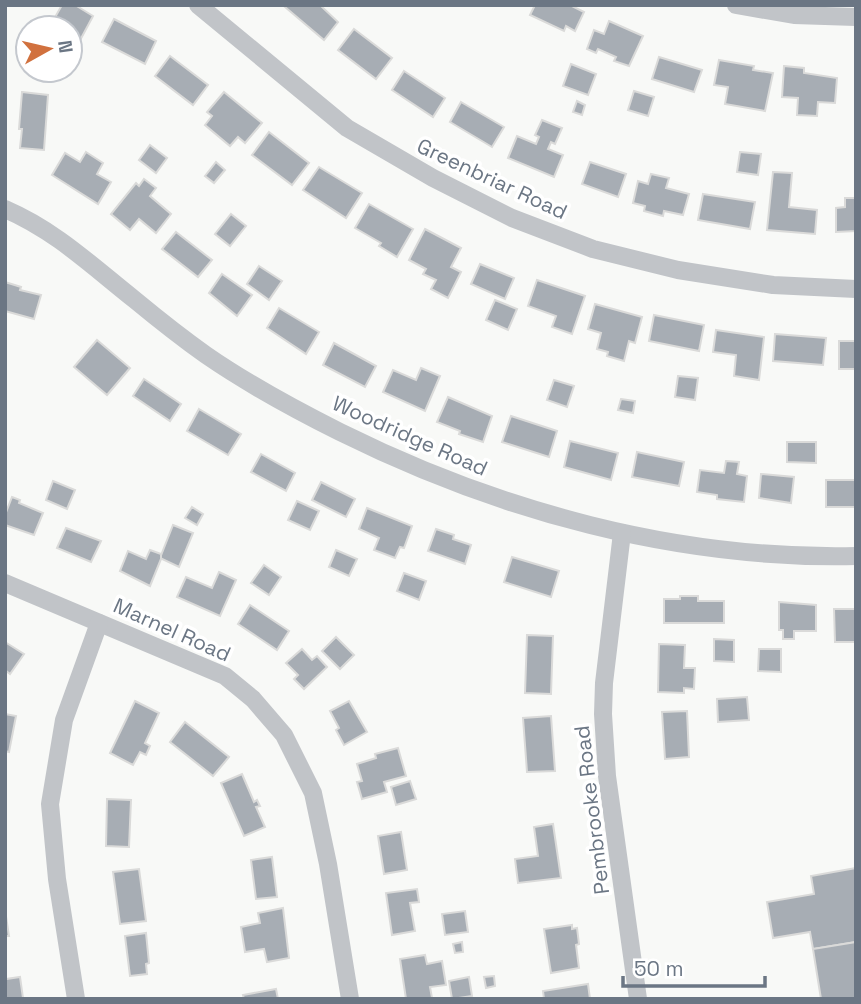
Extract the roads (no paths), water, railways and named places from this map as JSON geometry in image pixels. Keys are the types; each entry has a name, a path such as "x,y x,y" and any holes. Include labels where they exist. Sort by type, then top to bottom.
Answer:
{"street":[{"name":"Greenbriar Road","path":"198,5 347,128 423,173 512,218 593,249 678,270 773,285 856,289"},
{"path":"736,5 794,15 856,17"},
{"name":"Woodridge Road","path":"5,209 46,229 207,356 251,384 321,423 421,470 534,510 622,533 780,555 856,556"},
{"name":"Pembrooke Road","path":"622,533 604,683 603,714 607,776 638,999"},
{"name":"Marnel Road","path":"5,583 225,676 253,699 284,735 313,793 328,864 350,999"},
{"path":"76,999 57,879 50,804 64,720 99,623"}]}
